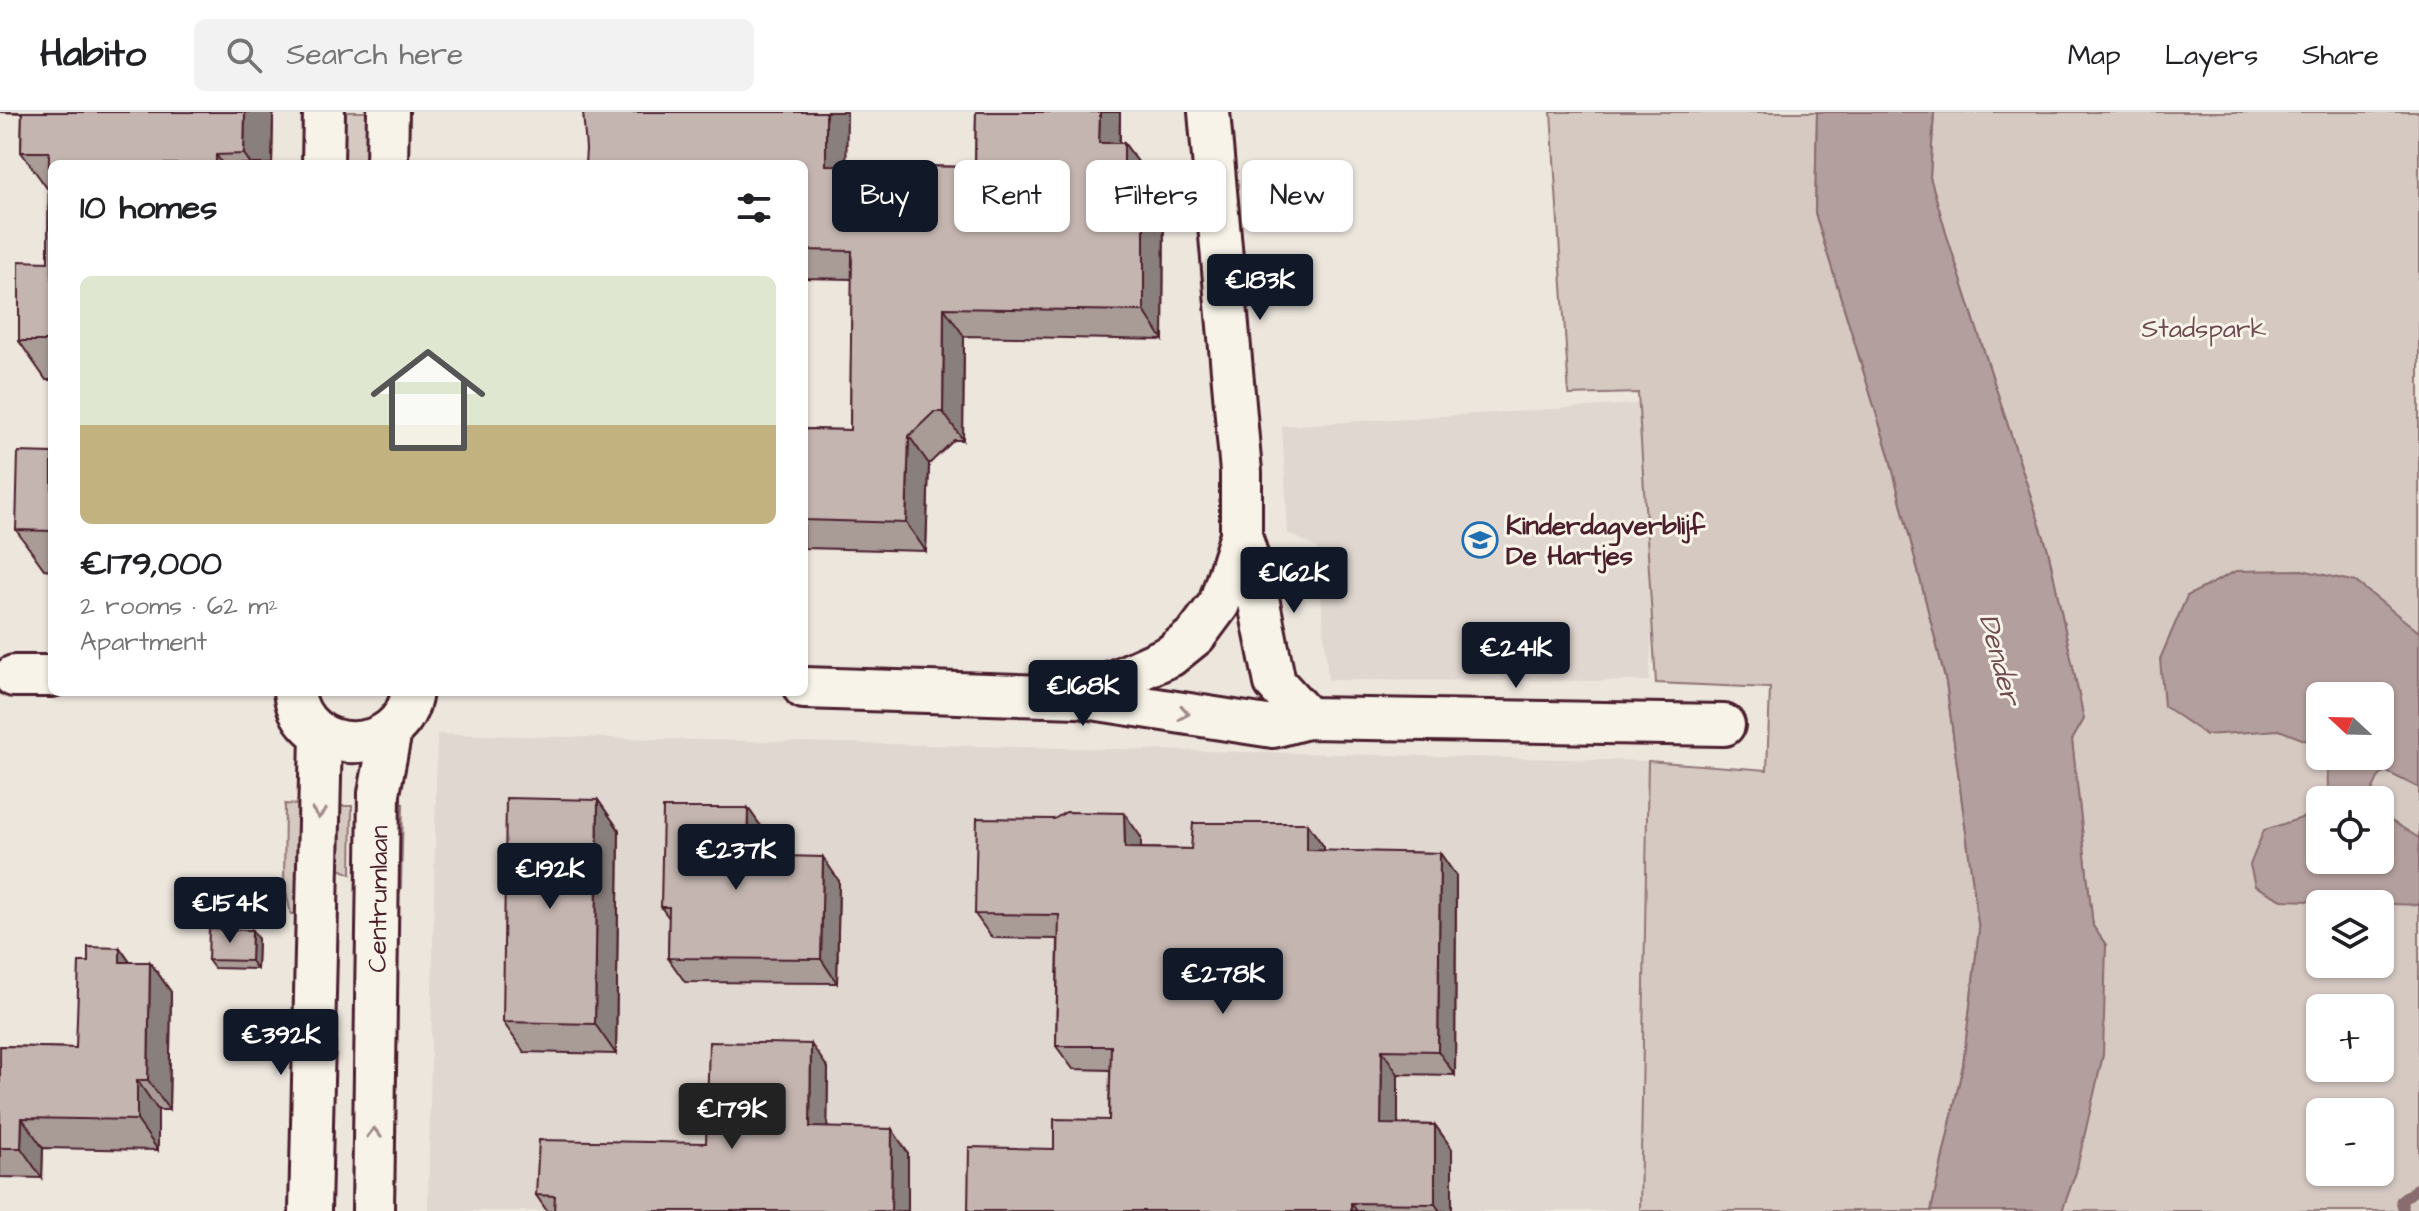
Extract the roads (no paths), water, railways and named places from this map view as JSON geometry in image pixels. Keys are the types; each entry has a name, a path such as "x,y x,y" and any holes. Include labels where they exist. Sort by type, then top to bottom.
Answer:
{"street":[{"path":"323,160 324,112"},
{"path":"387,160 388,112"},
{"path":"1209,112 1241,472 1241,535 1254,578 1275,683 1307,718"},
{"path":"1079,697 1170,656 1196,635 1219,604 1241,535"},
{"path":"808,688 1079,697 1273,727 1307,718 1724,725"},
{"path":"294,696 304,719 321,735 338,742 359,744 391,731"},
{"name":"Centrumlaan","path":"374,1193 379,793 391,731 408,708 411,696"},
{"path":"321,735 310,1193 374,1193"}],"water":[{"name":"Dender","path":"1817,112 1934,112 1930,177 2048,550 2084,719 2072,740 2093,926 2106,945 2103,1055 2076,1172 2062,1211 1931,1211 1963,1065 1979,930 1946,682 1889,455 1815,213"},
{"path":"2302,570 2356,582 2419,632 2419,788 2385,771 2374,786 2328,786 2327,770 2394,770 2394,682 2306,682 2306,741 2279,730 2206,735 2164,706 2160,659 2187,596 2236,571"},
{"path":"2306,817 2306,874 2394,874 2394,823 2419,838 2419,905 2394,904 2394,890 2306,890 2306,901 2282,900 2255,886 2250,865 2264,830"}],"waterway":[{"path":"2404,1211 2401,1201 2419,1187"}],"place":[{"name":"Kinderdagverblijf De Hartjes","path":"1480,540"}],"park label":[{"name":"Stadspark","path":"2204,328"}]}
